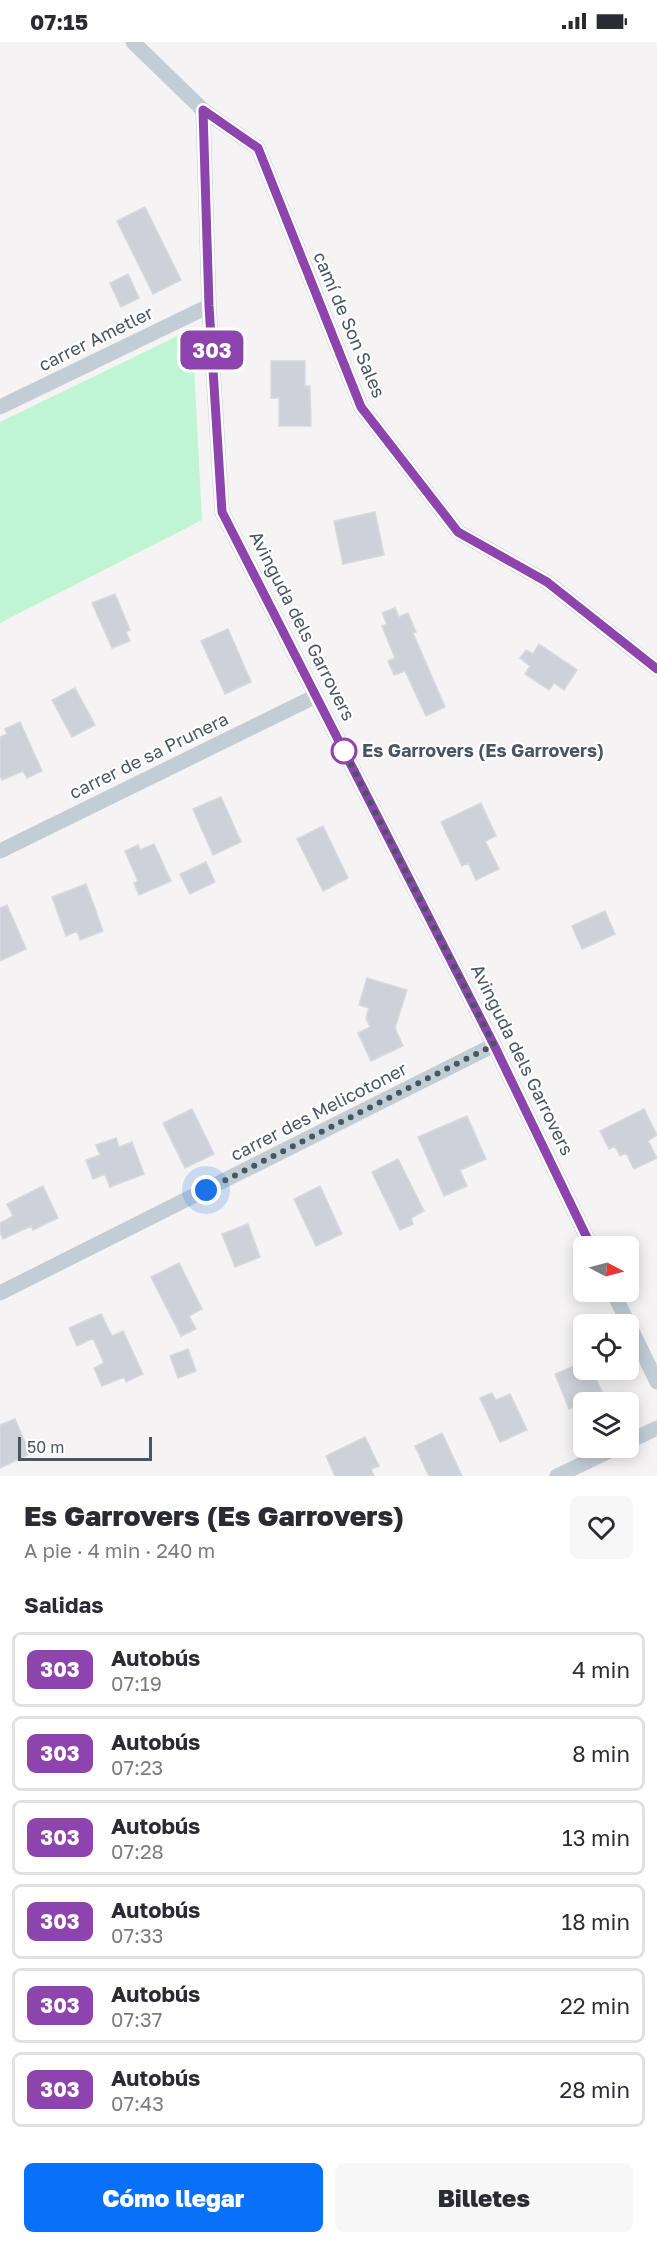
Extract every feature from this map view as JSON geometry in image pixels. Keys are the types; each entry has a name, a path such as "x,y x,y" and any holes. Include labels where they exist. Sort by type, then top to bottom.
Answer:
{"street":[{"name":"camí de Son Sales","path":"134,42 203,110 258,148 361,407 458,532 547,582 657,669"},
{"name":"Avinguda dels Garrovers","path":"203,110 209,306 222,512 494,1045 586,1236"},
{"name":"carrer Ametler","path":"0,407 209,306"},
{"name":"carrer de sa Prunera","path":"0,851 316,696"},
{"name":"carrer des Melicotoner","path":"0,1293 494,1045"},
{"path":"618,1302 657,1382"},
{"path":"639,1437 657,1428"},
{"path":"557,1476 595,1458"}],"green space":[{"path":"192,329 202,520 0,623 0,422"}],"building":[{"path":"145,207 181,280 153,294 117,221"},
{"path":"128,274 139,298 121,307 110,283"},
{"path":"271,361 305,361 305,386 310,386 311,426 279,426 279,398 271,398"},
{"path":"375,512 384,555 343,564 334,521"},
{"path":"115,594 130,630 126,632 130,641 112,648 92,603"},
{"path":"395,608 399,617 408,613 416,632 413,633 445,707 426,716 405,671 394,675 388,661 395,658 382,626 387,624 382,613"},
{"path":"228,629 251,682 225,694 201,641"},
{"path":"539,644 577,670 564,690 554,683 549,690 525,674 530,666 520,658 526,650 533,654"},
{"path":"75,688 95,725 72,737 52,700"},
{"path":"20,722 42,771 27,778 23,771 2,780 0,737 7,734 5,729"},
{"path":"221,797 241,842 213,855 193,809"},
{"path":"481,803 496,836 485,841 499,869 476,880 468,863 462,866 441,822"},
{"path":"323,826 348,878 323,891 297,839"},
{"path":"154,844 171,881 139,895 134,883 138,881 125,851 138,845 140,850"},
{"path":"206,862 215,882 190,894 180,874"},
{"path":"86,884 103,931 80,940 77,931 66,936 52,897"},
{"path":"7,905 26,949 0,961 0,908"},
{"path":"605,911 615,934 582,949 572,926"},
{"path":"367,978 407,990 395,1028 403,1046 371,1061 358,1033 370,1027 366,1018 369,1008 359,1005"},
{"path":"192,1109 214,1154 185,1168 163,1123"},
{"path":"644,1109 657,1135 648,1141 657,1158 634,1169 626,1153 620,1156 615,1146 609,1149 600,1131"},
{"path":"467,1116 486,1159 460,1170 467,1186 444,1196 418,1137"},
{"path":"116,1138 119,1147 132,1142 144,1174 110,1187 105,1174 93,1179 86,1160 100,1155 96,1145"},
{"path":"398,1159 424,1211 411,1218 413,1224 400,1230 372,1172"},
{"path":"43,1186 58,1218 33,1230 31,1226 3,1239 0,1223 13,1216 7,1204"},
{"path":"320,1186 342,1234 316,1246 294,1199"},
{"path":"248,1224 260,1257 235,1267 222,1234"},
{"path":"179,1263 202,1309 189,1316 196,1329 181,1336 151,1277"},
{"path":"101,1314 112,1336 123,1331 143,1374 126,1382 124,1377 102,1386 94,1368 104,1363 93,1338 77,1346 69,1328"},
{"path":"188,1349 196,1371 178,1378 170,1356"},
{"path":"573,1367 573,1380 597,1380 602,1392 573,1392 573,1407 569,1409 555,1374"},
{"path":"492,1393 496,1400 510,1394 527,1430 500,1442 480,1398"},
{"path":"15,1419 30,1454 0,1468 0,1425"},
{"path":"442,1433 462,1476 429,1476 415,1446"},
{"path":"365,1437 379,1466 371,1469 374,1476 335,1476 326,1456"}],"bus line":[{"name":"303","path":"586,1236 494,1045 222,512 209,306 203,110 258,148 293,241 361,407 458,532 547,582 657,669"}],"place":[{"name":"Es Garrovers (Es Garrovers)","path":"344,751"}],"route":[{"path":"206,1190 494,1045 344,751"}]}
